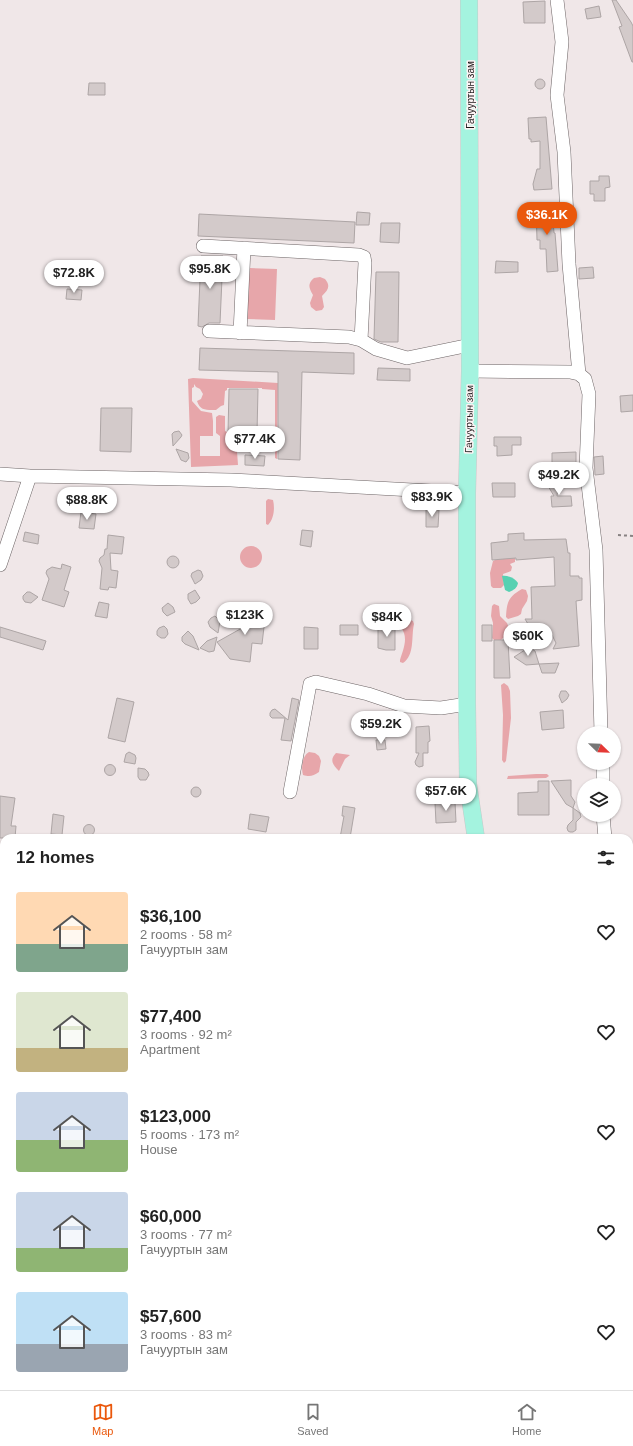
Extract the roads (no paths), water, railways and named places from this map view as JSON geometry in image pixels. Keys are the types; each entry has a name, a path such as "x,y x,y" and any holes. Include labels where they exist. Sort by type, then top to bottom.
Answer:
{"main road":[{"name":"Гачууртын зам","path":"469,0 470,372 467,493 467,704 468,784 475,834"}],"street":[{"path":"557,0 562,42 557,95 564,152 569,264 580,374"},
{"path":"203,246 360,255 364,257 365,263 361,340"},
{"path":"240,332 244,248"},
{"path":"210,331 349,336 361,340 376,349 407,358 470,345"},
{"path":"470,372 570,372 580,374 585,379 589,394 586,468 596,550 601,726"},
{"path":"0,474 30,476 231,480 467,493"},
{"path":"0,565 30,476"},
{"path":"290,792 310,684 316,682 368,694 404,706 441,708 467,704"},
{"path":"604,822 605,834"}]}
